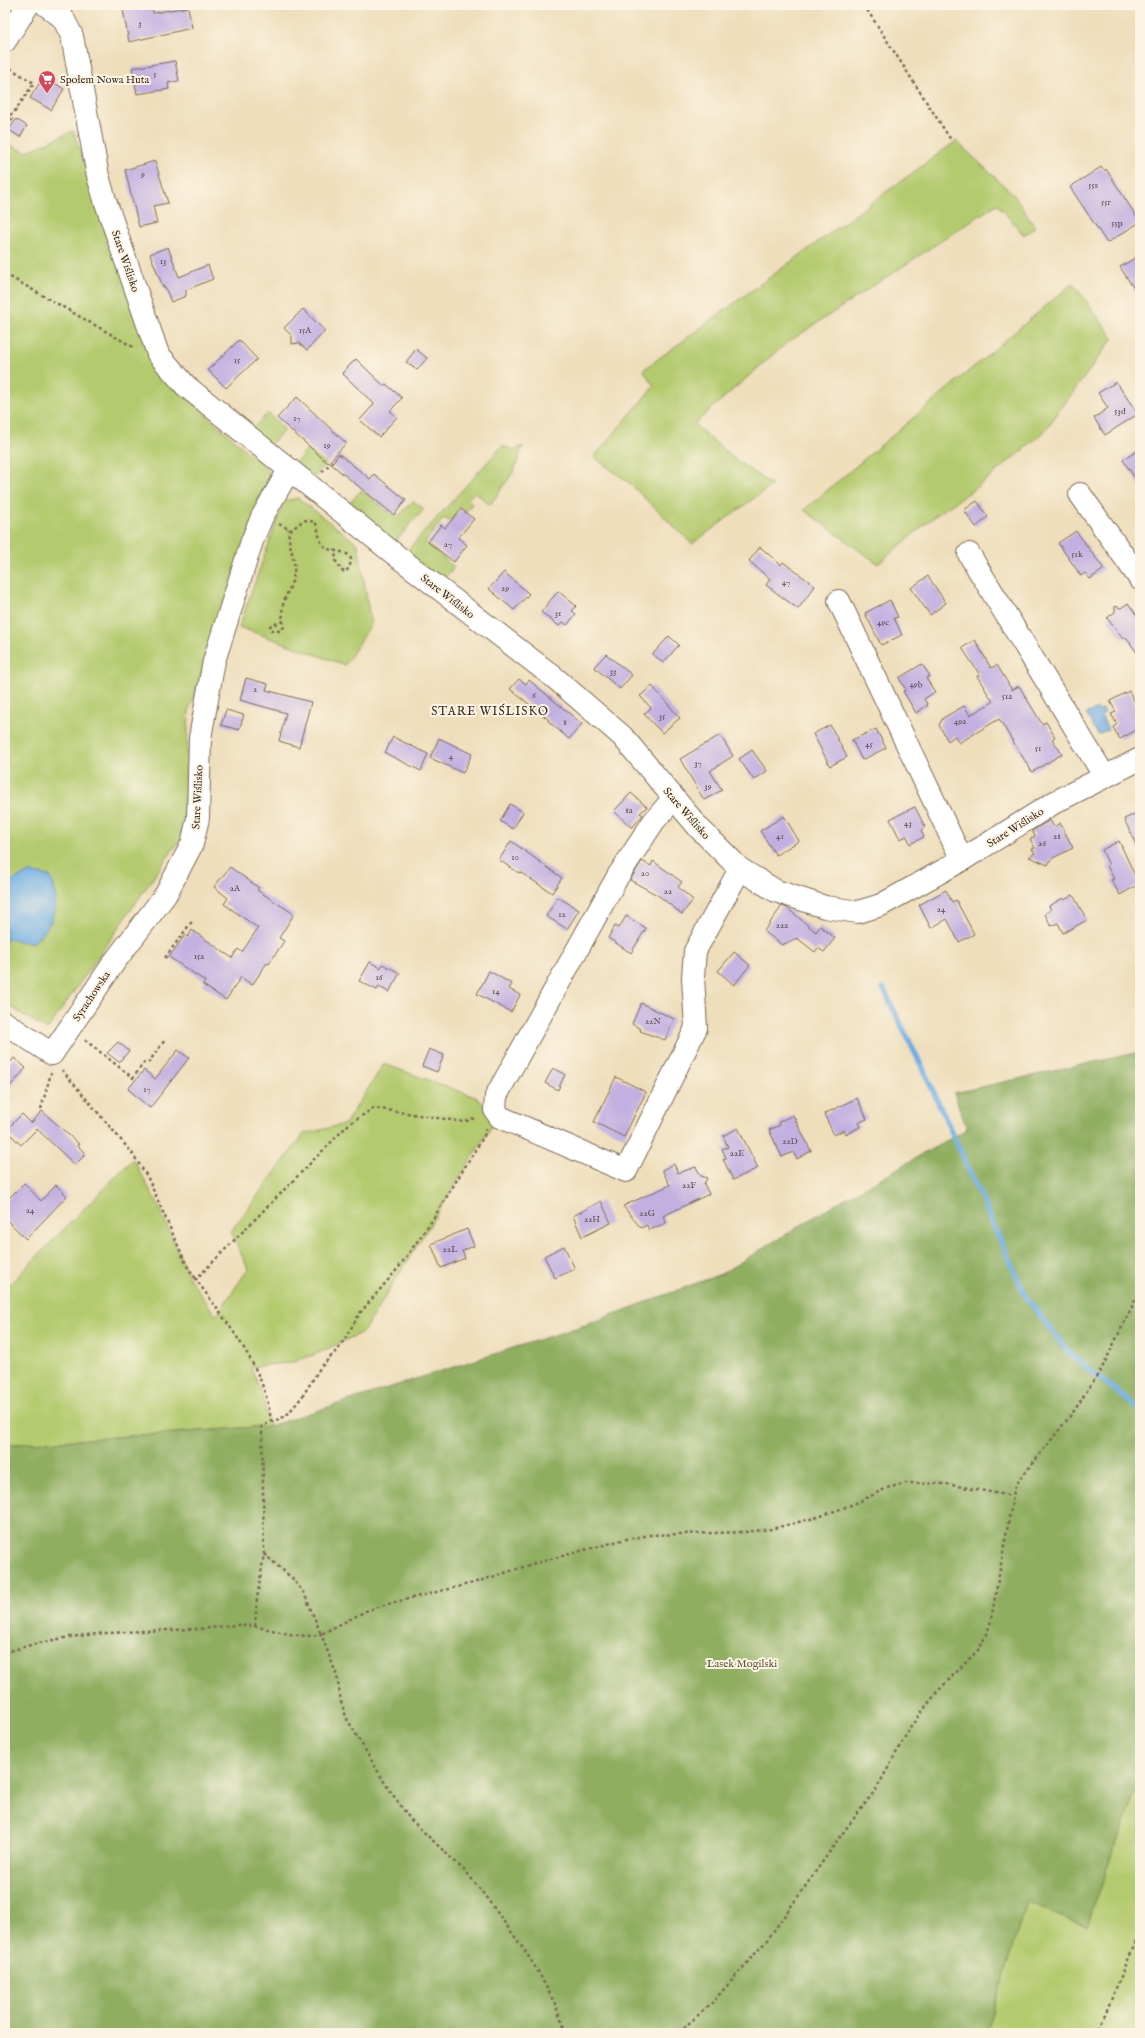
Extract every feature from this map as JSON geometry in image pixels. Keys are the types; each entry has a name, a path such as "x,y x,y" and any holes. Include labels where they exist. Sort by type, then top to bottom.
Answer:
{"street":[{"path":"5,41 28,5"},
{"name":"Stare Wiślisko","path":"46,5 63,18 72,36 100,182 158,354 186,386 393,554 555,678 622,736 706,835 740,870 776,891 825,907 858,912 881,905 962,860 1055,802 1140,759"},
{"name":"Stare Wiślisko","path":"166,894 192,844 196,832 200,738 214,661 252,541 262,517 289,470"},
{"path":"1080,494 1140,579"},
{"path":"969,554 1105,777"},
{"path":"839,601 962,860"},
{"path":"674,798 654,821 618,876 496,1096 494,1108 500,1117 626,1171 696,1028 693,977 695,951 740,870"},
{"name":"Syrachowska","path":"52,1062 114,961 166,894"},
{"path":"5,1023 52,1062"}],"path":[{"path":"864,5 951,140"},
{"path":"5,65 34,83 13,114 5,115"},
{"path":"5,115 14,121"},
{"path":"5,274 152,357 158,354"},
{"path":"262,517 289,529 297,527 304,520 315,522 322,545 327,549 336,552 342,551 350,558 346,572 342,571 336,560 336,552"},
{"path":"282,621 270,626 271,630 280,631 284,627 282,621 282,604 294,572 293,556 288,539 289,529"},
{"path":"165,958 193,920"},
{"path":"148,1064 165,1040"},
{"path":"87,1042 133,1078 145,1061"},
{"path":"41,1109 52,1062 64,1073 132,1152 147,1176 187,1266 249,1355 269,1403 270,1422"},
{"path":"196,1279 349,1124 374,1108 464,1122 494,1108"},
{"path":"255,1626 257,1599 264,1554 262,1426 286,1416 302,1397 320,1368 340,1347 360,1313 399,1267 431,1222 484,1136 494,1108"},
{"path":"680,2033 711,2004 768,1939 844,1830 877,1788 911,1726 937,1692 980,1648 990,1625 1012,1496 1018,1482 1074,1411 1102,1368 1140,1290"},
{"path":"5,1653 46,1640 137,1630 195,1630 240,1625 255,1626 309,1636 321,1634 366,1611 391,1603 473,1583 536,1563 626,1539 650,1535 745,1532 771,1529 818,1517 854,1504 887,1488 906,1483 946,1484 1012,1496"},
{"path":"264,1554 292,1578 304,1593 337,1676 341,1702 347,1719 386,1785 410,1819 468,1874 492,1905 525,1951 538,1973 554,2004 566,2033"},
{"path":"1098,2033 1140,1932"}],"green space":[{"path":"73,131 157,371 267,469 270,476 226,597 189,710 183,835 47,1030 5,1003 5,143 26,152"},
{"path":"956,141 1013,194 1035,227 1024,235 997,204 784,345 694,424 733,458 772,485 692,544 628,482 594,457 654,386 643,370"},
{"path":"1073,283 1113,338 1043,433 980,485 935,516 878,564 804,510"},
{"path":"268,413 285,430 269,446 250,431"},
{"path":"502,446 514,450 523,446 514,471 490,505 475,492 468,499 472,504 466,511 460,507 455,515 467,527 464,532 444,518 425,542 454,567 441,582 405,553"},
{"path":"307,449 326,464 312,480 293,465"},
{"path":"361,490 397,518 413,501 424,509 393,544 348,505"},
{"path":"298,498 358,544 371,625 345,665 239,627 284,501"},
{"name":"Lasek Mogilski","path":"1140,1052 1140,1779 1087,1925 1026,1903 986,2033 5,2033 5,1445 269,1426 585,1325 721,1274 842,1200 967,1129 954,1093"},
{"path":"384,1064 478,1098 495,1121 363,1332 316,1354 293,1362 251,1367 262,1394 269,1426 5,1445 5,1289 133,1159 157,1203 189,1277 216,1316 248,1269 231,1231 304,1134 345,1124"},
{"path":"1140,1779 1140,2027 1138,2033 986,2033 1026,1902 1087,1925"}],"water":[{"path":"1097,709 1099,711 1103,709 1105,713 1101,715 1108,730 1098,735 1086,714"},
{"path":"29,872 50,876 54,885 56,904 51,921 40,937 32,943 6,939 5,894 11,881"}],"building":[{"path":"152,5 153,13 188,7 192,28 129,42 123,10"},
{"path":"175,61 179,81 168,83 169,89 137,94 132,68"},
{"name":"Społem Nowa Huta","path":"44,76 64,89 51,110 30,98"},
{"path":"16,119 27,126 20,137 9,130"},
{"path":"155,161 168,203 153,206 157,223 139,227 125,170"},
{"path":"1101,167 1104,171 1106,169 1140,222 1107,243 1070,187"},
{"path":"168,247 179,277 208,265 213,279 186,290 186,296 171,302 165,287 163,287 150,254"},
{"path":"1140,255 1140,298 1120,267"},
{"path":"303,309 325,331 307,350 299,343 292,344 292,336 284,328"},
{"path":"239,340 257,359 226,388 208,370"},
{"path":"416,349 427,358 417,370 406,362"},
{"path":"356,359 384,386 386,384 402,398 390,411 397,417 379,437 360,420 374,404 342,373"},
{"path":"1116,382 1138,414 1105,435 1094,418 1108,408 1098,393"},
{"path":"297,397 346,443 328,463 277,418"},
{"path":"1140,449 1140,486 1123,460"},
{"path":"339,454 370,479 374,474 406,500 394,515 331,464"},
{"path":"977,501 988,517 976,527 964,510"},
{"path":"461,509 474,519 458,538 467,545 454,562 428,542 441,525 445,528"},
{"path":"1076,531 1104,569 1090,579 1085,573 1081,576 1058,543"},
{"path":"760,547 781,565 783,562 815,586 798,609 766,585 770,579 749,561"},
{"path":"504,572 529,594 514,610 489,589"},
{"path":"928,576 946,603 930,615 911,588"},
{"path":"558,591 576,606 572,611 576,614 567,625 563,622 559,626 541,612"},
{"path":"890,600 898,617 894,618 902,635 881,645 865,613"},
{"path":"1128,603 1140,620 1140,657 1126,637 1123,639 1107,618 1115,612 1115,606 1121,608"},
{"path":"669,636 679,645 663,663 653,654"},
{"path":"975,640 991,668 997,665 1012,690 1019,686 1042,724 1046,722 1055,737 1052,739 1062,754 1032,772 999,719 959,743 955,736 948,741 939,725 943,718 964,706 970,715 993,702 977,676 980,675 962,648"},
{"path":"606,654 632,675 620,689 594,667"},
{"path":"922,664 930,676 926,678 935,692 924,699 928,705 916,713 903,691 906,690 899,678"},
{"path":"246,678 268,684 266,690 311,702 299,747 279,741 286,713 240,700"},
{"path":"519,679 526,684 529,680 582,724 569,739 548,721 549,720 510,689"},
{"path":"652,686 680,718 662,733 644,714 651,708 640,696"},
{"path":"1129,691 1140,711 1140,728 1120,739 1113,727 1117,724 1111,714 1116,712 1110,701"},
{"path":"226,710 244,715 239,730 221,725"},
{"path":"830,725 847,757 830,766 813,734"},
{"path":"876,729 886,748 862,760 852,740"},
{"path":"720,735 733,756 710,771 722,790 704,800 680,759"},
{"path":"393,737 428,754 421,771 385,753"},
{"path":"439,738 472,754 463,773 430,758"},
{"path":"752,750 767,771 754,780 739,759"},
{"path":"631,793 647,807 640,813 643,815 632,828 614,811"},
{"path":"510,804 523,812 513,829 500,821"},
{"path":"915,807 925,827 921,830 924,837 910,844 907,836 900,839 890,819"},
{"path":"1140,812 1140,853 1124,819"},
{"path":"784,816 799,841 776,855 760,831"},
{"path":"1050,820 1054,827 1060,823 1073,848 1051,859 1048,865 1029,857 1035,853 1032,849 1035,848 1030,839 1035,836 1032,831"},
{"path":"511,841 562,878 552,893 499,860"},
{"path":"1119,841 1139,884 1120,895 1111,880 1114,879 1107,866 1109,865 1102,850"},
{"path":"642,861 651,866 653,861 682,882 678,887 693,900 682,914 659,896 630,880"},
{"path":"230,867 259,888 257,890 294,914 279,938 284,941 269,964 267,963 252,985 241,977 226,1000 203,985 205,981 169,957 185,935 188,937 192,930 232,958 238,949 242,952 258,928 224,904 228,898 214,887"},
{"path":"946,890 952,902 956,900 974,934 959,942 947,919 931,928 919,905"},
{"path":"1073,895 1087,920 1063,933 1058,923 1051,926 1045,914 1051,910 1049,906 1063,898 1064,900"},
{"path":"558,897 579,910 567,929 546,916"},
{"path":"782,906 787,908 816,932 820,926 835,938 824,952 818,948 815,952 797,938 782,945 764,931"},
{"path":"626,916 646,928 631,953 608,938 615,926 619,928"},
{"path":"734,952 750,965 734,985 718,971"},
{"path":"370,962 381,968 382,964 400,973 389,992 379,987 377,990 359,981"},
{"path":"489,971 512,984 509,989 520,995 511,1012 477,994"},
{"path":"641,1003 674,1019 665,1040 640,1031 641,1029 632,1024"},
{"path":"118,1042 129,1051 119,1062 107,1053"},
{"path":"429,1049 444,1055 437,1072 422,1066"},
{"path":"178,1050 189,1058 150,1108 128,1089 144,1070 155,1079"},
{"path":"14,1058 26,1068 5,1092 5,1068"},
{"path":"553,1068 565,1074 558,1090 545,1083"},
{"path":"616,1077 646,1092 624,1137 594,1122"},
{"path":"857,1098 867,1119 858,1123 860,1127 846,1134 844,1130 834,1135 824,1114"},
{"path":"42,1111 79,1144 77,1145 86,1154 75,1165 37,1129 21,1145 6,1130 22,1114 31,1123"},
{"path":"793,1115 811,1151 797,1159 793,1152 782,1157 769,1130 780,1125 779,1122"},
{"path":"738,1128 758,1168 733,1180 723,1159 726,1158 722,1149 728,1147 723,1136"},
{"path":"674,1164 678,1173 696,1167 701,1176 707,1178 704,1184 709,1194 663,1216 666,1223 649,1230 647,1225 641,1228 623,1206 670,1185 662,1170"},
{"path":"24,1183 41,1201 56,1185 67,1196 26,1239 5,1218 5,1202"},
{"path":"601,1201 611,1223 582,1237 573,1216"},
{"path":"467,1229 474,1246 462,1251 465,1258 441,1268 431,1244"},
{"path":"564,1246 575,1269 555,1278 544,1256"}],"waterway":[{"path":"883,988 925,1073 1026,1297 1069,1353 1095,1374"},
{"path":"1098,1376 1140,1410"}],"place":[{"name":"Społem Nowa Huta","path":"47,94"}],"district":[{"name":"STARE WIŚLISKO","path":"490,711"}]}
